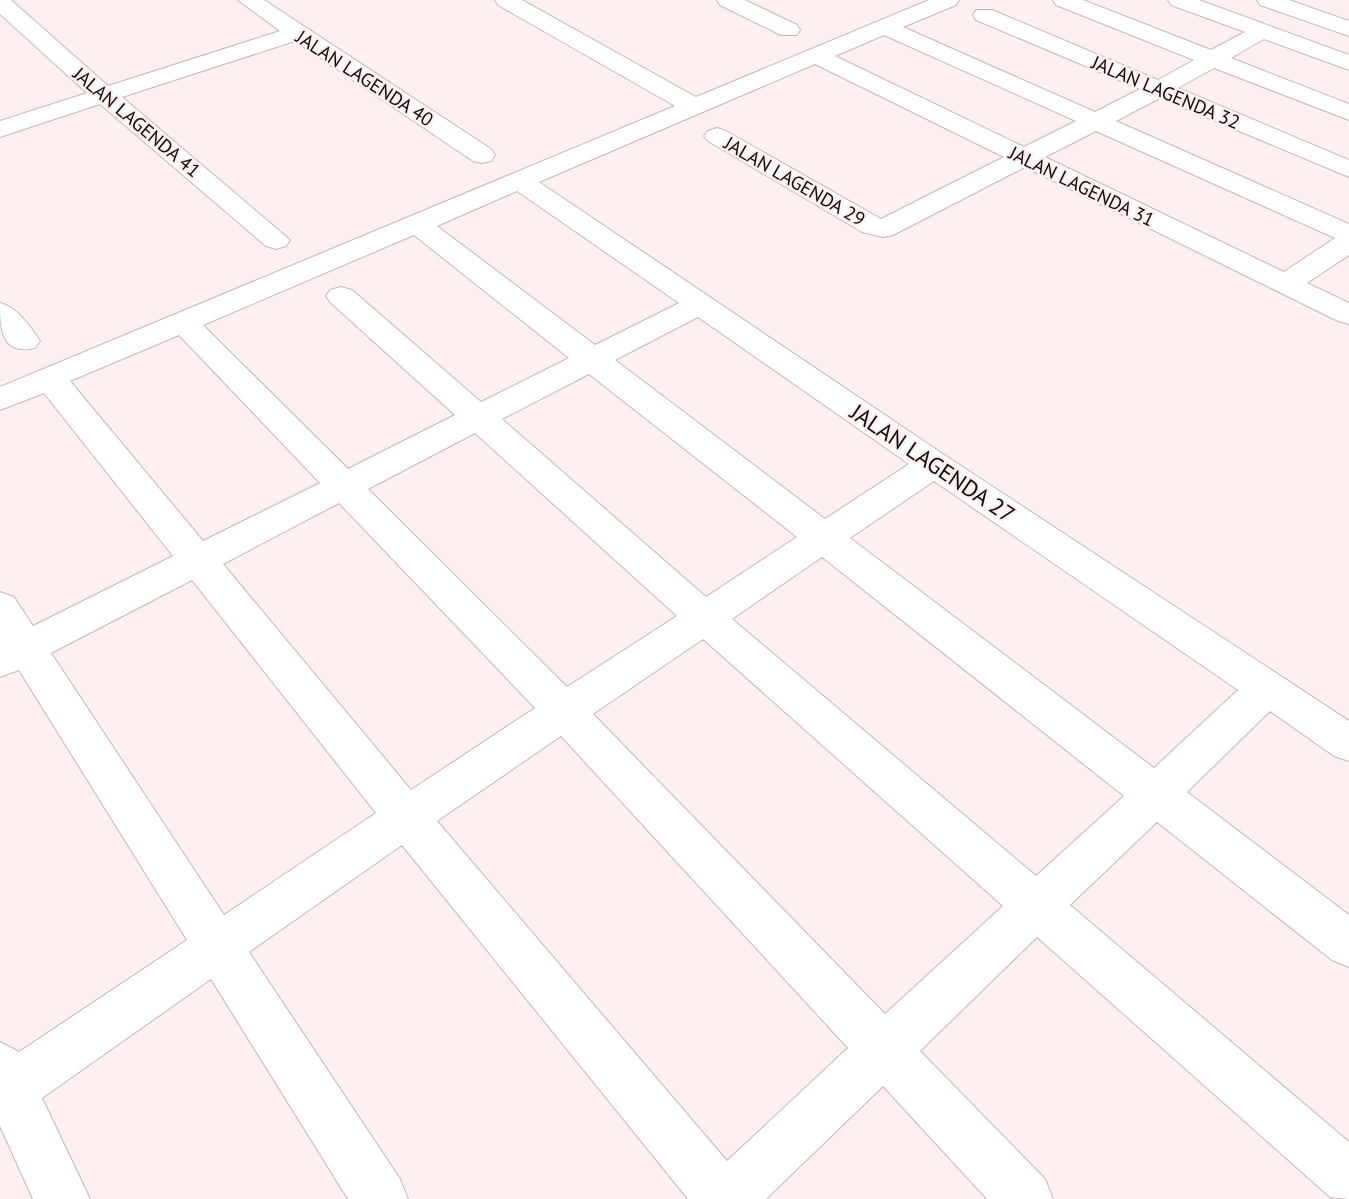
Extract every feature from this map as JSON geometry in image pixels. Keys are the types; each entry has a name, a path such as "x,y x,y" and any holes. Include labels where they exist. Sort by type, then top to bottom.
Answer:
{"street":[{"name":"JALAN LAGENDA 40","path":"249,0 482,155"},
{"path":"506,0 695,107"},
{"path":"728,0 789,30"},
{"path":"0,399 948,0"},
{"path":"1064,0 1349,113"},
{"path":"1179,0 1349,63"},
{"path":"1225,0 1349,45"},
{"path":"1268,0 1349,29"},
{"name":"JALAN LAGENDA 41","path":"0,2 105,96 276,240"},
{"name":"JALAN LAGENDA 32","path":"984,15 1349,169"},
{"path":"885,27 1349,234"},
{"path":"1025,159 1263,31"},
{"path":"0,129 296,33"},
{"name":"JALAN LAGENDA 31","path":"816,56 1349,315"},
{"name":"JALAN LAGENDA 29","path":"717,136 872,226 883,229 1025,159"},
{"name":"JALAN LAGENDA 27","path":"520,180 934,464 1349,743"},
{"path":"417,224 1349,944"},
{"path":"1286,284 1349,242"},
{"path":"341,296 704,617 1349,1178"},
{"path":"13,654 699,304"},
{"path":"0,312 24,341"},
{"path":"183,322 564,711 1025,1199"},
{"path":"50,378 406,817 724,1199 1037,908 1266,688"},
{"path":"62,1199 3,1084 219,945 934,464"},
{"path":"0,607 13,654 219,945 380,1199"}]}
